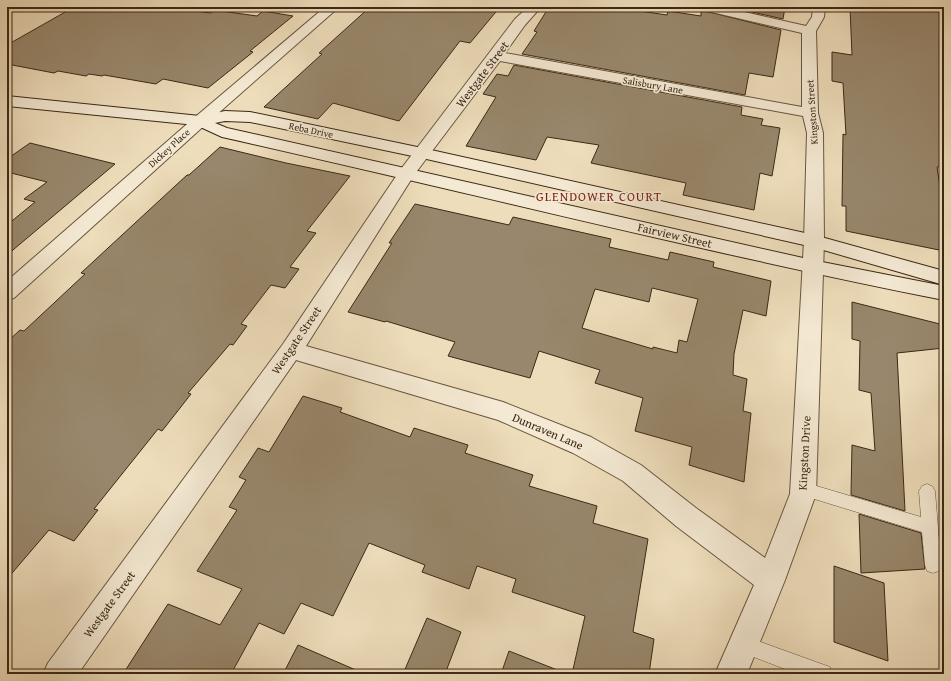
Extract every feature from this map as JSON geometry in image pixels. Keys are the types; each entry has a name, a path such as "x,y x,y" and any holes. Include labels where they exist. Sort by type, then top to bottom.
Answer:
{"street":[{"name":"Dickey Place","path":"7,292 200,121 333,7"},
{"name":"Westgate Street","path":"58,674 291,350 407,173 520,22 535,7"},
{"path":"707,7 809,31"},
{"name":"Kingston Street","path":"812,267 814,241 815,133 810,113 809,31 818,17 819,7"},
{"name":"Salisbury Lane","path":"496,56 810,113"},
{"name":"Reba Drive","path":"7,101 200,121 225,116 250,117 422,154"},
{"name":"Reba Drive","path":"200,121 222,132 407,173"},
{"name":"Fairview Street","path":"422,154 814,241 944,278"},
{"name":"Fairview Street","path":"407,173 812,267 944,293"},
{"name":"Kingston Drive","path":"731,674 771,580 803,494 812,267"},
{"name":"Dunraven Lane","path":"291,350 503,412 582,445 632,473 686,517 771,580"}],"lane":[{"path":"803,489 930,527"},
{"path":"927,491 933,566"},
{"path":"744,645 823,674"}],"building":[{"path":"74,7 164,7 211,13 214,10 257,16 263,11 293,16 250,51 253,52 208,88 163,79 156,84 104,75 89,74 86,76 58,71 54,73 7,64 7,45"},
{"path":"370,7 500,7 470,43 460,41 399,121 333,103 318,119 264,107 322,54 319,53"},
{"path":"549,7 613,7 667,15 668,11 701,16 701,10 781,30 773,77 749,73 745,95 522,54 537,32 534,31"},
{"path":"730,7 785,7 783,19"},
{"path":"850,7 937,7 938,12 944,13 944,166 937,167 944,213 944,251 846,231 846,206 842,206 843,134 846,135 843,83 832,81 832,52 852,55"},
{"path":"514,65 742,107 741,115 763,119 761,125 780,128 772,176 760,173 754,210 683,195 686,183 591,163 599,145 547,137 536,160 466,146 496,97 483,94 497,74 508,76"},
{"path":"30,143 115,164 7,255 7,225 35,202 24,199 47,182 7,172 7,159"},
{"path":"220,147 286,163 350,176 307,231 316,233 290,267 299,269 285,288 271,285 241,324 247,326 233,345 230,344 188,393 191,394 162,431 158,429 94,509 98,510 74,541 49,530 7,579 7,342 20,330 24,331 85,274 81,273 187,175 189,175"},
{"path":"415,204 509,225 513,217 611,239 609,247 668,260 670,252 714,262 713,267 771,281 766,316 743,310 734,354 733,375 747,379 743,411 751,413 744,482 689,465 692,447 635,431 643,398 595,383 600,370 539,351 530,378 448,356 455,342 386,321 385,322 348,312 392,243 389,243","holes":["652,288 698,299 687,342 679,340 677,353 653,347 653,349 582,328 595,289 649,302"]},
{"path":"852,302 944,325 944,348 897,353 905,511 851,495 852,445 875,451 871,393 859,390 860,341 852,339"},
{"path":"303,396 342,408 340,412 410,437 414,428 468,445 465,453 533,475 529,486 597,506 593,523 648,539 633,632 654,639 649,674 572,674 585,616 512,592 516,579 477,566 469,589 422,572 425,565 369,543 333,616 301,603 284,634 259,623 231,674 123,674 168,604 220,625 242,589 197,571 237,510 229,507 246,480 239,477 258,448 269,452"},
{"path":"859,514 921,533 925,569 861,573"},
{"path":"834,566 884,583 888,661 834,642"},
{"path":"427,618 461,632 445,674 403,674"},
{"path":"298,645 365,674 283,674"},
{"path":"509,651 565,673 565,674 501,674"}],"district":[{"name":"GLENDOWER COURT","path":"599,196"}]}
